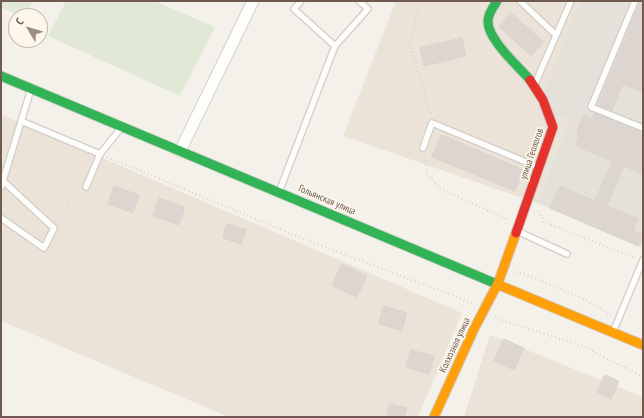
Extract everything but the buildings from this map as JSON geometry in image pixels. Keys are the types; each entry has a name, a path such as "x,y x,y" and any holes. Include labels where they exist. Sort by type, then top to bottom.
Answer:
{"main road":[{"name":"улица Геологов","path":"497,1 489,16 488,23 490,29 498,43 534,86 548,107 553,127 540,168 498,283"},
{"name":"Гольянская улица","path":"1,76 643,345"},
{"name":"Колхозная улица","path":"434,417 485,307 498,283"}],"street":[{"path":"180,151 253,1"}],"lane":[{"path":"300,1 294,9 334,46"},
{"path":"279,192 334,46 368,9 359,1"},
{"path":"520,1 556,35"},
{"path":"534,86 571,1"},
{"path":"635,1 591,107 643,128"},
{"path":"1,218 44,248 54,228 2,184 31,89"},
{"path":"21,121 100,154"},
{"path":"423,148 432,123 540,168"},
{"path":"86,187 100,154 122,127"},
{"path":"518,228 568,254"},
{"path":"613,332 643,261"}],"path":[{"path":"420,1 410,44 432,123"},
{"path":"423,148 427,173 439,188 518,228"},
{"path":"100,154 304,239 485,307 501,320 583,346 643,377"},
{"path":"54,228 80,182 86,187"},
{"path":"530,196 544,222 643,261"},
{"path":"503,269 525,274 581,298 618,319"}],"shaded area":[{"path":"396,1 580,1 538,109 569,120 537,203 343,136"},
{"path":"580,1 643,1 643,248 537,203 569,120 537,109"},
{"path":"3,115 462,313 418,417 229,417 1,321 1,120"},
{"path":"490,335 643,397 643,417 464,417"}],"green space":[{"path":"1,1 34,1 29,8 8,8 8,10 1,8"},
{"path":"66,1 154,1 215,27 180,96 48,36"}],"traffic: fast":[{"path":"497,1 489,16 489,28 498,44 530,80"},
{"path":"1,76 499,285"}],"traffic: slow":[{"path":"434,417 474,329 498,283 516,233"},
{"path":"499,285 643,345"}],"traffic: jam":[{"path":"516,233 553,127 543,100 530,80"}]}
